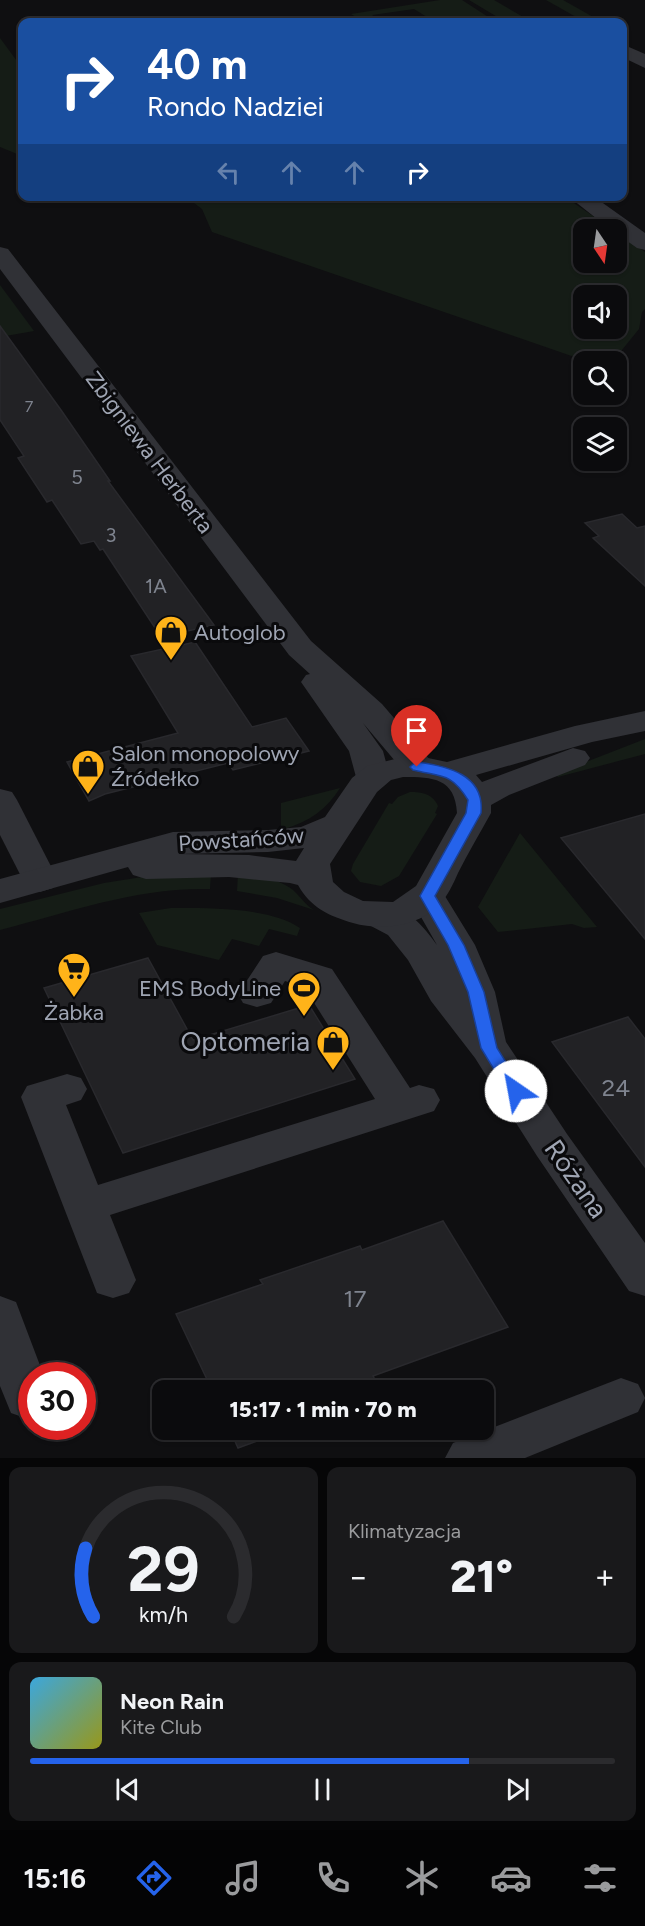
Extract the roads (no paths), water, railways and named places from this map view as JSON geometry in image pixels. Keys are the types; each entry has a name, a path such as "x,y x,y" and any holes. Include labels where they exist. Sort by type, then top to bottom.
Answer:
{"street":[{"path":"627,52 645,62"},
{"path":"585,201 645,243"},
{"name":"Zbigniewa Herberta","path":"0,255 300,648 433,769"},
{"name":"Zbigniewa Herberta","path":"300,648 312,676 366,751 373,777"},
{"path":"433,769 466,784 475,800 474,813 427,896 402,912 384,917 362,914 332,902 310,876 312,864 364,785 373,777 391,769 433,769 587,733 645,723"},
{"path":"475,800 497,788 585,753 645,723"},
{"path":"0,800 56,876"},
{"name":"Powstańców","path":"0,891 173,843 202,840 267,842 303,838 340,824"},
{"name":"Powstańców","path":"56,876 215,864 260,867 310,876"},
{"name":"Różana","path":"427,896 456,945 476,992 489,1048"},
{"name":"Różana","path":"384,917 401,926 423,953 445,992 489,1048 552,1145 645,1278"},
{"path":"86,1206 410,1103 318,978 276,965 257,994"},
{"path":"67,1089 42,1097 86,1206 112,1280"},
{"path":"0,1315 18,1369"},
{"path":"470,1458 621,1398"}],"place":[{"name":"Autoglob","path":"171,661"},
{"name":"Salon monopolowy Źródełko","path":"88,795"},
{"name":"Żabka","path":"74,998"},
{"name":"EMS BodyLine","path":"304,1017"},
{"name":"Optomeria","path":"333,1071"}]}
